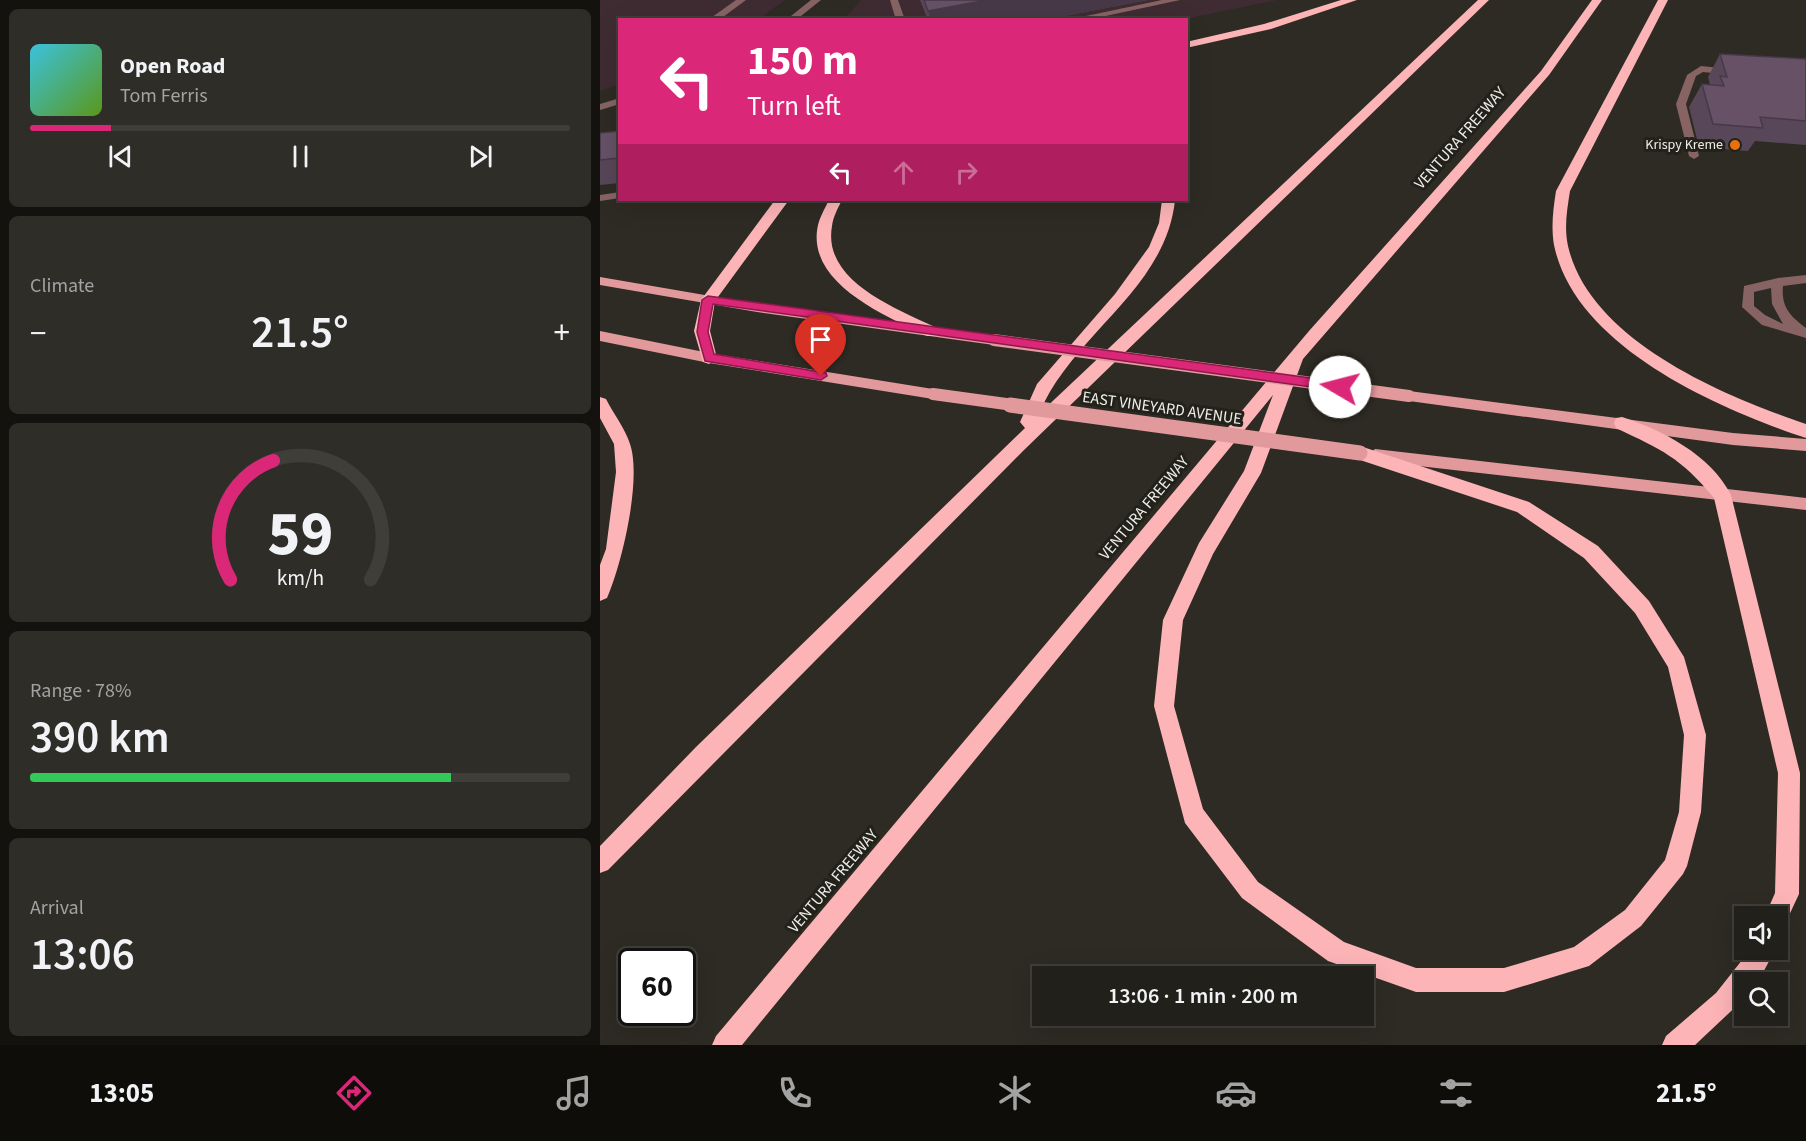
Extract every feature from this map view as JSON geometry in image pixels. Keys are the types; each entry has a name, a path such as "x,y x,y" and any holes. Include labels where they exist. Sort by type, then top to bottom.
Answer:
{"highway":[{"path":"1188,45 1267,27 1352,0"},
{"path":"600,862 1017,446 1484,0"},
{"name":"VENTURA FREEWAY","path":"725,1045 1295,359 1545,73 1597,0"},
{"path":"1663,0 1563,191 1557,208 1557,230 1562,254 1575,280 1601,314 1632,344 1672,374 1728,403 1806,430"},
{"path":"709,358 702,332 708,300 781,201"},
{"path":"835,201 827,217 825,241 829,260 839,277 862,297 932,332"},
{"path":"1017,446 1043,389 1152,255 1165,229 1168,201"},
{"path":"1295,359 1252,473 1206,549 1173,620 1164,706 1194,815 1250,890 1337,952 1416,980 1504,980 1580,957 1633,918 1675,866 1690,812 1695,735 1677,664 1642,607 1592,552 1523,507 1360,453"},
{"path":"600,403 622,444 625,472 615,549 600,592"},
{"path":"1622,423 1676,449 1697,465 1722,495 1789,773 1787,894 1782,906"},
{"path":"1675,1045 1708,1020 1759,960"}],"main road":[{"path":"600,281 708,300 932,332 1733,439 1806,445"},
{"name":"EAST VINEYARD AVENUE","path":"600,336 709,358 933,394 1360,453 1806,504"}],"street":[{"path":"715,18 742,0"},
{"path":"793,18 817,0"},
{"path":"894,0 900,18"},
{"path":"1082,18 1176,0"},
{"path":"1694,156 1681,104 1692,75 1701,69 1742,72"},
{"path":"600,107 618,102"},
{"path":"600,198 618,195"},
{"path":"1806,279 1756,285 1748,289 1748,307 1754,314 1775,327 1806,333"},
{"path":"1778,282 1775,295 1781,313 1806,333"}],"shaded area":[{"path":"600,0 785,0 760,18 618,18 618,84 600,91"},
{"path":"861,0 1277,0 1188,18 845,18"}],"building":[{"path":"924,0 987,0 928,11"},
{"path":"1720,54 1806,59 1806,121 1760,117 1763,128 1713,124 1702,84 1724,86 1720,76 1727,77"},
{"path":"618,131 618,158 600,160 600,133"}],"place":[{"name":"Krispy Kreme","path":"1735,145"}],"route":[{"path":"821,376 709,358 702,332 704,311 708,300 1340,387"}]}
